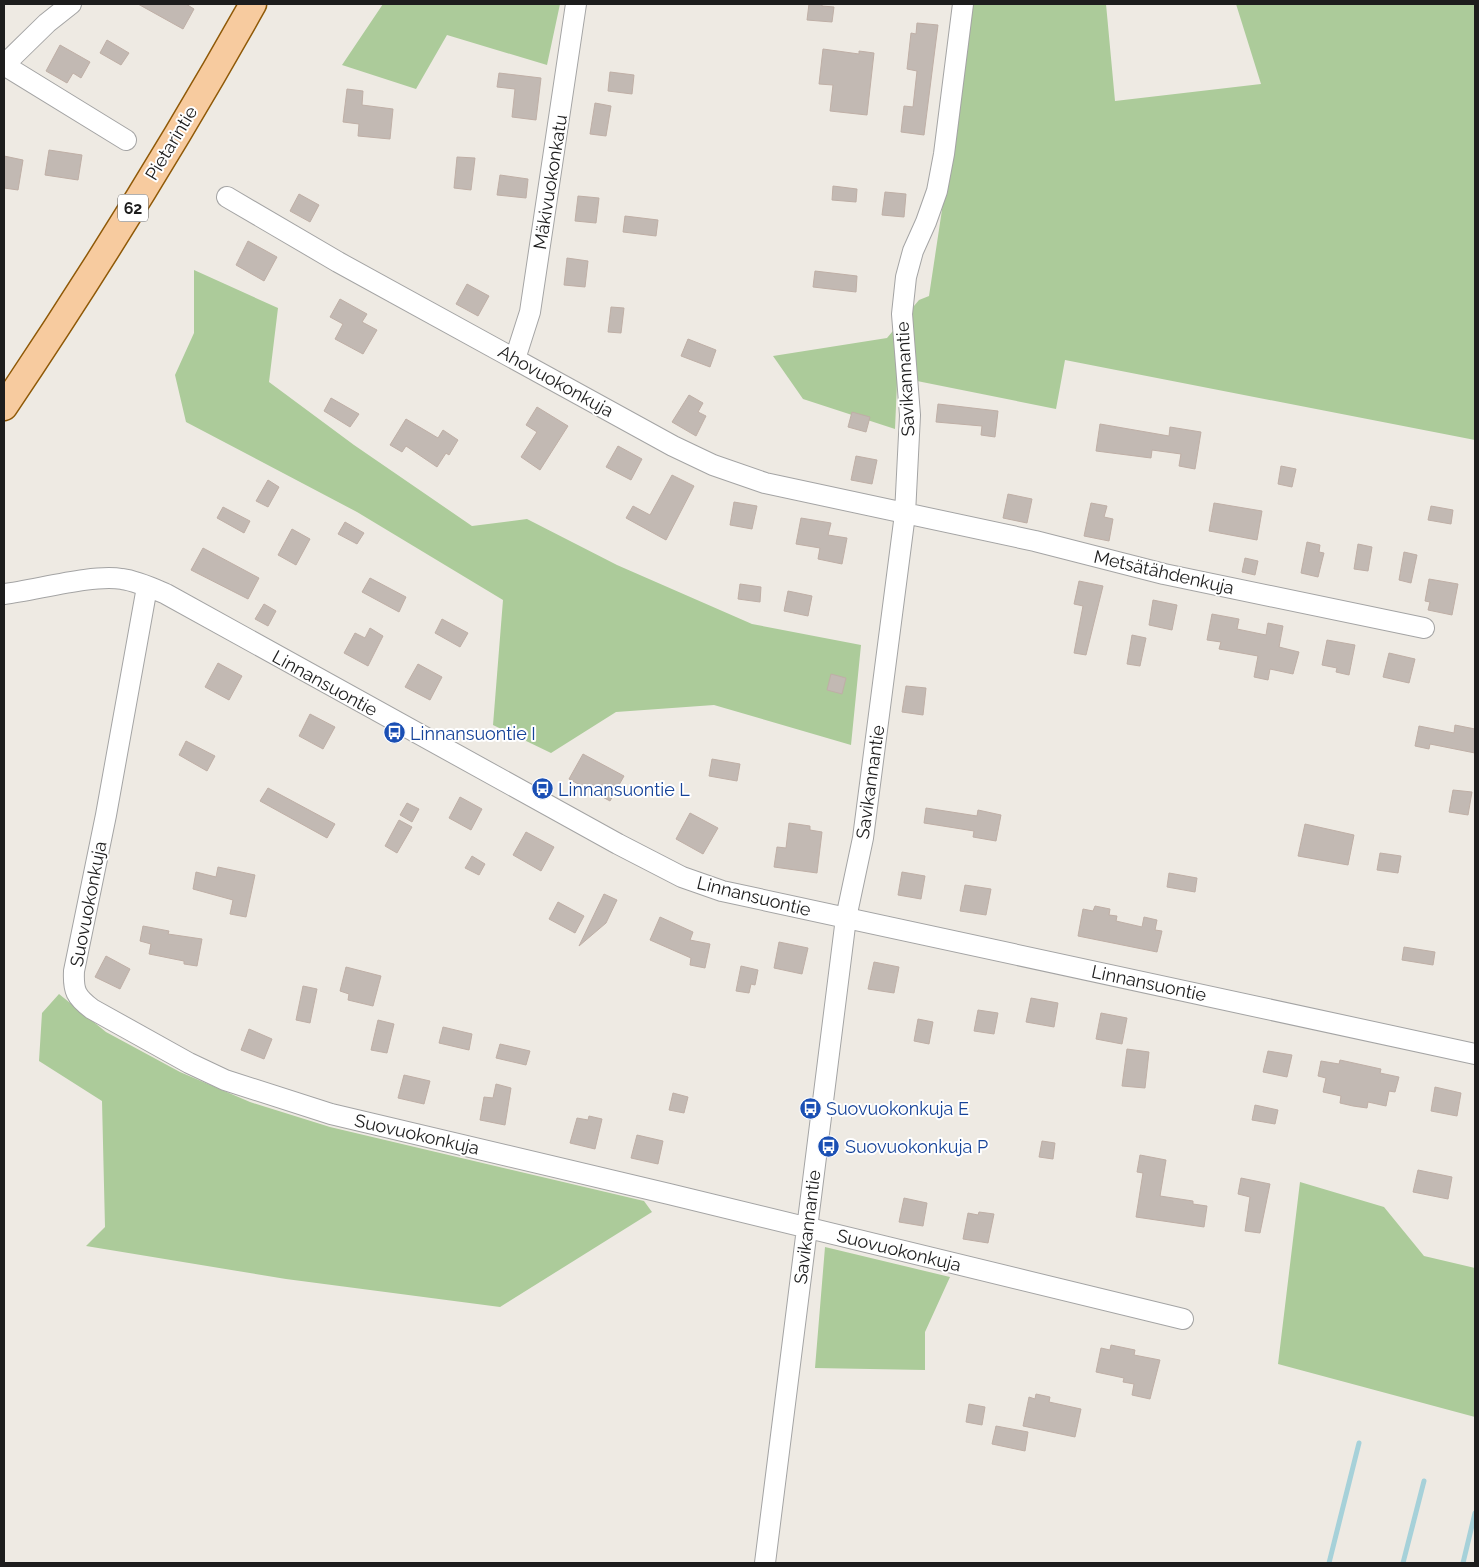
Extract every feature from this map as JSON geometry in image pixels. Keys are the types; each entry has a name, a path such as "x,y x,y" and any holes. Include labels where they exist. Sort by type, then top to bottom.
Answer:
{"main road":[{"name":"Pietarintie","path":"4,406 64,318 127,218 253,4"}],"street":[{"path":"71,4 47,24 5,65 126,140"},
{"name":"Mäkivuokonkatu","path":"515,359 530,312 576,4"},
{"name":"Savikannantie","path":"765,1563 846,918 863,838 905,514 910,415 909,378 903,342 902,314 905,286 913,251 937,191 944,154 963,4"},
{"name":"Ahovuokonkuja","path":"227,197 338,262 673,446 713,465 765,482 905,514"},
{"name":"Metsätähdenkuja","path":"905,514 1035,541 1164,574 1424,628"},
{"name":"Linnansuontie","path":"4,594 120,578 147,586 166,594 618,844 682,877 731,893 1475,1054"},
{"name":"Suovuokonkuja","path":"147,586 106,815 79,942 74,984 78,998 92,1009 188,1063 225,1080 332,1114 1183,1319"}],"green space":[{"path":"383,4 560,4 547,65 447,35 416,89 342,65"},
{"path":"973,4 1106,4 1115,101 1261,84 1236,4 1475,4 1475,440 1065,360 1056,409 917,381 897,383 895,429 803,399 773,356 887,338 919,300 929,296"},
{"path":"194,270 278,308 269,382 354,445 472,526 527,519 617,565 752,624 861,645 851,745 714,705 616,712 551,753 493,725 503,600 357,512 186,422 175,375 194,333"},
{"path":"59,994 106,1032 180,1072 250,1102 330,1127 644,1201 652,1212 500,1307 286,1279 86,1246 105,1227 102,1101 39,1061 42,1013"},
{"path":"1300,1182 1384,1207 1424,1256 1475,1268 1475,1417 1278,1364"},
{"path":"825,1247 950,1277 925,1332 925,1370 815,1368"}],"building":[{"path":"138,4 186,4 194,9 183,29"},
{"path":"809,4 822,4 822,6 834,7 832,22 807,20"},
{"path":"917,23 938,25 924,135 901,132 904,106 913,107 917,71 907,69 911,33 916,34"},
{"path":"107,40 129,53 121,65 100,53"},
{"path":"60,45 90,62 81,78 73,73 67,83 46,71"},
{"path":"823,49 859,54 859,51 874,53 867,115 830,111 833,85 819,84"},
{"path":"610,72 634,75 632,94 608,91"},
{"path":"499,73 541,78 536,120 512,117 515,89 497,87"},
{"path":"347,89 363,91 362,105 393,109 390,139 358,136 359,124 343,122"},
{"path":"595,103 611,106 606,136 590,134"},
{"path":"49,150 82,155 78,180 45,175"},
{"path":"4,156 23,160 18,190 4,188"},
{"path":"457,157 475,158 471,190 454,188"},
{"path":"500,175 528,179 526,198 497,195"},
{"path":"833,186 857,189 856,202 832,200"},
{"path":"885,192 906,194 904,217 882,215"},
{"path":"299,194 319,205 310,222 290,211"},
{"path":"578,196 599,198 596,223 575,221"},
{"path":"625,216 658,220 656,236 623,232"},
{"path":"248,241 277,257 264,281 236,265"},
{"path":"567,258 588,261 585,287 564,285"},
{"path":"815,271 857,276 856,292 813,287"},
{"path":"467,284 489,296 478,316 456,304"},
{"path":"340,299 367,314 362,322 377,330 363,354 335,339 343,324 330,317"},
{"path":"611,307 624,308 621,333 608,332"},
{"path":"688,339 716,350 710,367 681,356"},
{"path":"689,395 703,403 698,412 706,416 696,436 672,422"},
{"path":"331,398 359,414 350,427 324,411"},
{"path":"938,404 998,411 995,437 981,435 982,426 936,422"},
{"path":"537,407 568,426 540,470 521,457 537,432 526,425"},
{"path":"852,412 870,417 866,432 848,427"},
{"path":"406,419 438,438 443,430 458,440 449,455 446,453 437,467 406,446 402,452 390,445"},
{"path":"1100,424 1169,436 1170,427 1201,432 1195,469 1179,466 1181,454 1152,450 1151,458 1096,451"},
{"path":"618,446 642,459 631,480 606,467"},
{"path":"856,456 877,460 872,484 851,480"},
{"path":"1281,466 1296,469 1292,487 1278,484"},
{"path":"672,475 694,486 666,540 626,518 633,506 650,515"},
{"path":"268,480 279,487 268,507 256,501"},
{"path":"1008,494 1032,499 1027,523 1003,518"},
{"path":"734,502 757,506 752,529 730,525"},
{"path":"1091,503 1107,506 1104,517 1113,519 1109,541 1084,536"},
{"path":"1214,503 1262,511 1257,540 1209,531"},
{"path":"1431,506 1453,510 1451,524 1428,520"},
{"path":"223,507 250,521 244,533 217,518"},
{"path":"801,518 831,523 828,535 847,538 842,564 818,559 820,548 796,544"},
{"path":"345,522 364,533 357,544 338,534"},
{"path":"292,529 310,539 296,565 278,555"},
{"path":"1307,542 1320,545 1319,552 1324,553 1318,577 1301,573"},
{"path":"1358,544 1372,547 1368,571 1354,569"},
{"path":"203,548 259,578 248,599 191,570"},
{"path":"1404,552 1417,555 1411,583 1399,580"},
{"path":"1245,558 1258,561 1255,575 1242,572"},
{"path":"370,578 406,597 399,612 362,592"},
{"path":"1429,579 1458,584 1452,615 1428,610 1430,602 1425,601"},
{"path":"1079,581 1103,586 1086,655 1074,653 1083,606 1074,604"},
{"path":"740,584 761,587 760,602 738,599"},
{"path":"788,591 812,596 808,616 784,611"},
{"path":"1153,600 1177,605 1172,630 1149,625"},
{"path":"264,604 276,611 268,626 255,619"},
{"path":"1212,614 1239,619 1237,629 1266,635 1268,623 1283,626 1279,647 1299,652 1293,674 1270,669 1268,680 1254,677 1258,656 1219,649 1221,642 1207,640"},
{"path":"442,619 468,633 460,647 435,633"},
{"path":"370,628 383,636 368,666 344,653 355,633 365,638"},
{"path":"1132,635 1146,638 1140,666 1127,664"},
{"path":"1327,640 1355,645 1349,675 1336,672 1337,668 1322,665"},
{"path":"1389,653 1415,659 1409,683 1383,677"},
{"path":"218,663 242,676 229,700 205,687"},
{"path":"418,664 442,677 430,700 405,687"},
{"path":"831,674 846,678 842,694 827,690"},
{"path":"906,686 926,688 923,715 902,712"},
{"path":"310,714 335,727 323,749 299,736"},
{"path":"1455,725 1475,729 1475,753 1430,744 1429,749 1415,746 1419,726 1454,733"},
{"path":"186,741 215,756 207,771 179,755"},
{"path":"583,754 624,776 610,801 569,779"},
{"path":"712,759 740,764 737,781 709,776"},
{"path":"268,788 335,824 327,838 260,801"},
{"path":"1453,790 1472,792 1468,815 1449,812"},
{"path":"460,797 482,809 471,830 449,818"},
{"path":"407,803 419,809 412,822 400,815"},
{"path":"926,808 977,816 978,810 1001,815 996,841 973,837 974,831 924,823"},
{"path":"690,813 718,828 703,854 676,839"},
{"path":"399,820 412,827 397,853 385,846"},
{"path":"789,823 810,826 810,830 822,832 817,873 774,867 777,847 786,848"},
{"path":"1305,824 1354,835 1348,865 1298,856"},
{"path":"526,832 554,847 541,871 513,855"},
{"path":"1380,853 1401,856 1398,873 1377,870"},
{"path":"472,856 485,864 479,875 465,868"},
{"path":"218,867 255,875 246,917 230,914 233,900 193,889 196,872 216,877"},
{"path":"902,872 925,876 921,899 898,895"},
{"path":"1169,873 1197,878 1195,892 1167,887"},
{"path":"965,885 991,889 986,915 960,911"},
{"path":"604,894 617,900 606,923 579,946"},
{"path":"558,902 584,916 575,933 549,919"},
{"path":"1095,906 1110,909 1109,915 1117,916 1116,921 1142,927 1144,917 1157,920 1155,930 1162,931 1157,952 1078,936 1083,909 1093,911"},
{"path":"660,917 693,932 690,940 710,944 705,968 690,965 691,958 650,940"},
{"path":"143,926 169,931 168,934 202,939 197,966 184,964 184,961 149,954 151,944 140,941"},
{"path":"779,942 808,948 802,974 774,968"},
{"path":"1404,947 1435,952 1433,965 1402,960"},
{"path":"106,956 130,969 120,989 95,977"},
{"path":"874,962 899,967 894,993 868,989"},
{"path":"741,966 758,970 755,985 751,984 749,993 736,991"},
{"path":"346,967 381,976 373,1006 348,1000 349,994 340,991"},
{"path":"303,986 317,989 310,1023 296,1020"},
{"path":"1031,998 1058,1003 1054,1027 1026,1022"},
{"path":"978,1010 998,1013 994,1034 974,1031"},
{"path":"1101,1013 1127,1018 1122,1044 1096,1039"},
{"path":"918,1019 933,1022 929,1044 914,1041"},
{"path":"378,1020 394,1024 387,1053 371,1050"},
{"path":"443,1027 472,1034 469,1050 439,1043"},
{"path":"249,1029 272,1039 264,1059 241,1050"},
{"path":"500,1044 530,1051 526,1065 496,1058"},
{"path":"1127,1049 1149,1052 1145,1088 1122,1086"},
{"path":"1268,1051 1292,1055 1287,1077 1263,1072"},
{"path":"1340,1060 1381,1069 1380,1073 1399,1077 1395,1092 1389,1091 1386,1106 1368,1102 1367,1108 1353,1106 1340,1103 1341,1096 1323,1092 1326,1078 1318,1076 1321,1061 1339,1064"},
{"path":"404,1075 430,1081 424,1104 398,1098"},
{"path":"496,1084 511,1088 505,1125 480,1120 484,1097 493,1098"},
{"path":"1435,1087 1461,1093 1457,1116 1431,1111"},
{"path":"673,1093 688,1097 684,1113 669,1110"},
{"path":"1255,1105 1278,1110 1275,1124 1252,1120"},
{"path":"589,1116 602,1119 595,1149 570,1143 577,1118 588,1120"},
{"path":"637,1135 663,1141 658,1164 631,1158"},
{"path":"1042,1141 1055,1143 1053,1159 1039,1157"},
{"path":"1140,1155 1166,1160 1160,1196 1193,1201 1193,1204 1207,1206 1204,1227 1136,1217 1143,1173 1137,1172"},
{"path":"1418,1170 1452,1177 1448,1199 1413,1192"},
{"path":"1241,1178 1270,1184 1260,1233 1245,1231 1250,1197 1238,1194"},
{"path":"904,1198 927,1203 923,1226 899,1222"},
{"path":"979,1212 994,1214 988,1243 963,1239 968,1213 978,1215"},
{"path":"1111,1345 1135,1350 1134,1355 1160,1360 1150,1399 1132,1395 1134,1384 1123,1382 1124,1378 1096,1372 1101,1348 1110,1350"},
{"path":"1036,1394 1050,1397 1049,1402 1081,1409 1075,1437 1023,1426 1029,1397 1035,1399"},
{"path":"969,1404 985,1407 982,1425 966,1422"},
{"path":"996,1426 1028,1432 1025,1451 992,1444"}],"waterway":[{"path":"1329,1563 1359,1443"},
{"path":"1403,1563 1424,1481"},
{"path":"1463,1563 1475,1513"}],"place":[{"name":"Linnansuontie I","path":"394,733"},
{"name":"Linnansuontie L","path":"542,789"},
{"name":"Suovuokonkuja E","path":"810,1108"},
{"name":"Suovuokonkuja P","path":"829,1146"}]}
